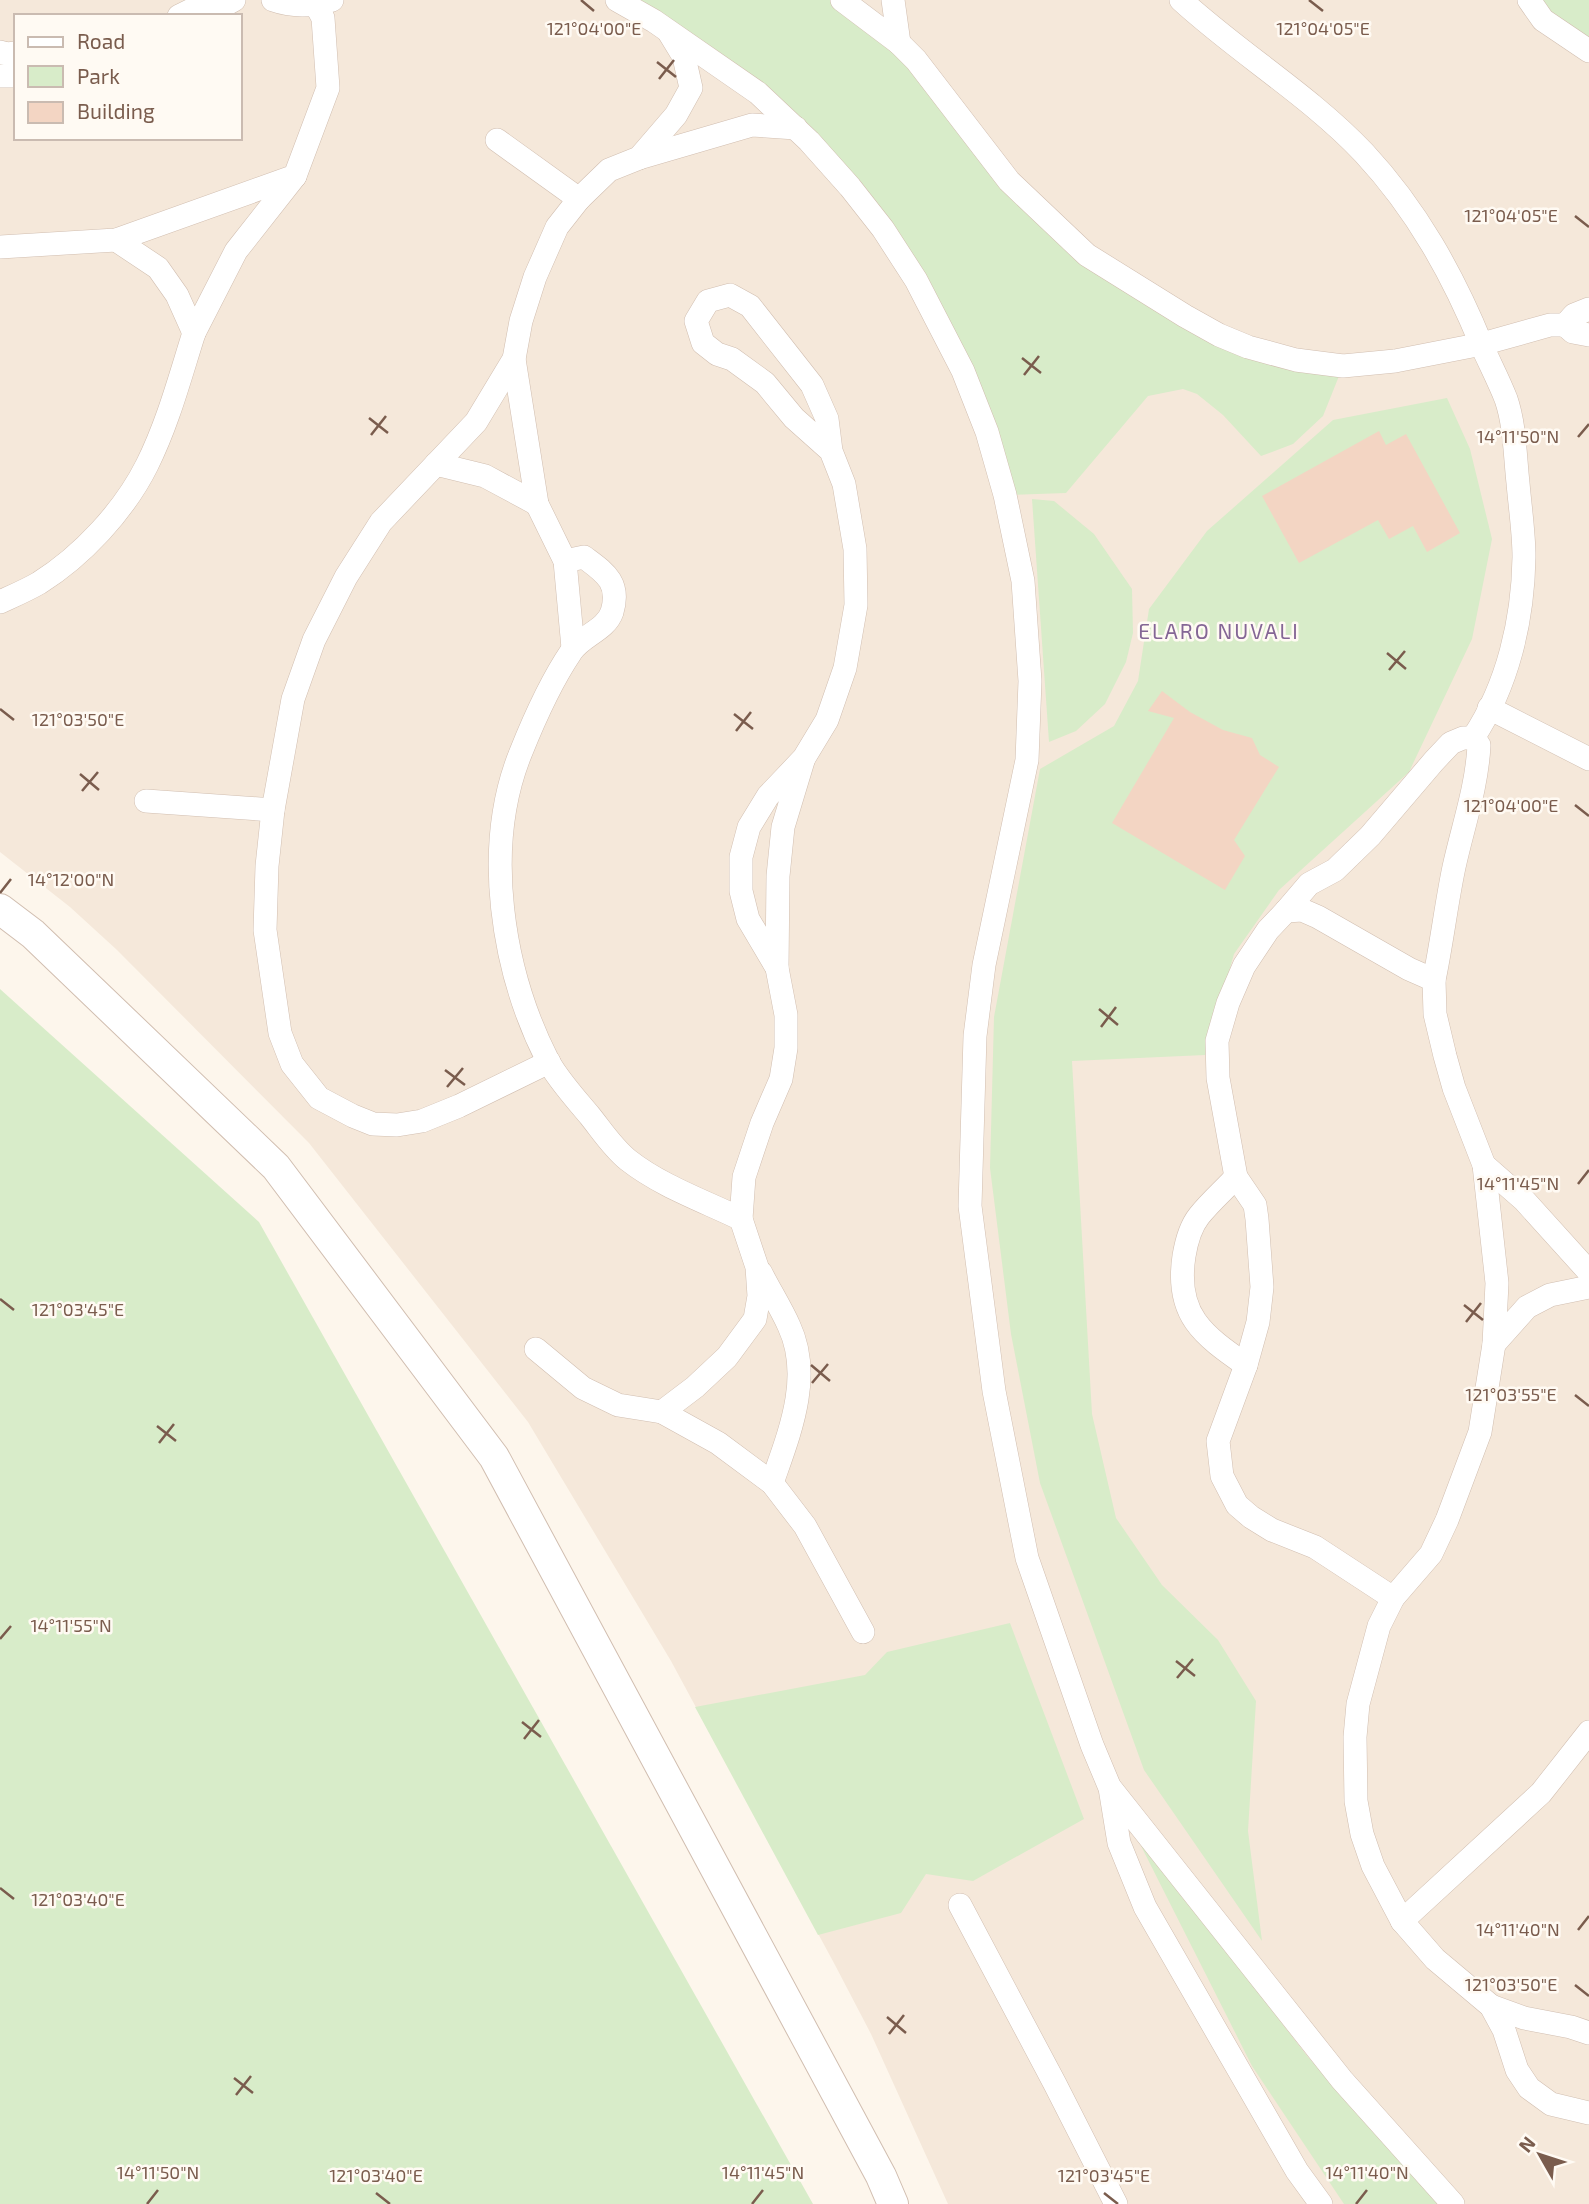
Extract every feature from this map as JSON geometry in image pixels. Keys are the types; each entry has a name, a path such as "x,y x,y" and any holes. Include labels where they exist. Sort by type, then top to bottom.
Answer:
{"street":[{"path":"183,14 212,0"},
{"path":"209,14 234,0"},
{"path":"0,602 39,583 79,551 116,514 146,466 167,419 194,333 236,251 295,176 328,88 324,3 295,6 272,0"},
{"path":"617,0 669,31 758,93 796,128 850,187 883,229 916,280 963,371 987,432 1005,495 1023,581 1030,681 1027,760 984,965 976,1024 970,1206 994,1391 1027,1558 1092,1745 1110,1788 1119,1843 1144,1907 1297,2171 1321,2204"},
{"path":"842,0 916,60 1009,181 1087,256 1219,335 1248,347 1296,360 1343,366 1395,361 1482,344 1550,325 1565,325 1573,332 1589,335"},
{"path":"893,0 899,44"},
{"path":"1181,0 1215,31 1303,96 1364,153 1396,191 1432,241 1471,317 1507,401 1515,448 1524,555 1520,617 1503,677 1473,738"},
{"path":"1529,0 1543,20 1589,51"},
{"path":"639,158 676,114 691,88 684,57 669,31"},
{"path":"573,649 565,561 537,504 514,359 521,321 535,277 557,228 579,199 609,170 639,158 752,125 796,128"},
{"path":"497,140 579,199"},
{"path":"0,247 116,240 295,176"},
{"path":"116,240 158,268 177,295 194,333"},
{"path":"778,968 748,919 741,891 741,857 748,827 768,796 804,758 827,720 845,668 856,605 855,549 844,484 831,451 827,419 812,385 750,306 730,295 708,302 696,321 703,342 717,354 733,359 765,383 794,418 831,451"},
{"path":"1565,325 1574,315 1589,309"},
{"path":"514,359 476,422 381,522 345,577 314,640 293,699 273,810 267,866 265,930 280,1033 292,1064 320,1098 353,1116 373,1124 397,1125 422,1121 549,1062"},
{"path":"436,464 485,476 537,504"},
{"path":"565,561 584,557 609,575 615,594 611,615 597,631 573,649 548,690 520,755 503,818 501,893 510,959 527,1010 549,1062 627,1159 650,1174 741,1219"},
{"path":"1489,708 1589,760"},
{"path":"1393,1598 1335,1558 1272,1530 1251,1517 1237,1505 1222,1476 1218,1441 1247,1365 1258,1322 1262,1287 1255,1205 1236,1177 1217,1078 1217,1041 1227,1003 1244,966 1268,930 1309,884 1335,870 1370,836 1451,743 1463,738 1473,738 1479,745 1477,773 1450,886 1434,980 1435,1014 1454,1088 1484,1165 1497,1283 1493,1345 1480,1432 1447,1520 1431,1555 1393,1598 1379,1626 1358,1704 1356,1801 1362,1834 1373,1866 1402,1920 1435,1959 1491,2006 1524,2018 1589,2033"},
{"path":"772,1483 790,1432 800,1385 797,1355 790,1327 757,1267 741,1219 744,1177 762,1123 781,1079 786,1048 786,1015 778,968 778,876 783,827 804,758"},
{"path":"146,801 273,810"},
{"path":"0,909 33,934 276,1167 494,1457 881,2176 893,2204"},
{"path":"1286,911 1302,910 1318,917 1409,969 1434,980"},
{"path":"1484,1165 1524,1200 1589,1272"},
{"path":"1236,1177 1196,1218 1186,1247 1181,1275 1193,1321 1208,1336 1247,1365"},
{"path":"662,1412 695,1387 727,1357 755,1319 759,1296 757,1267"},
{"path":"1493,1345 1527,1307 1550,1295 1589,1287"},
{"path":"536,1349 583,1388 618,1405 662,1412 718,1443 772,1483 805,1526 863,1632"},
{"path":"1402,1920 1541,1793 1589,1732"},
{"path":"1110,1788 1342,2080 1453,2204"},
{"path":"960,1905 1116,2204"},
{"path":"1491,2006 1504,2030 1517,2070 1529,2088 1551,2104 1589,2113"}],"shaded area":[{"name":"ELARO NUVALI","path":"0,0 1589,0 1589,2204 948,2204 871,2034 835,1965 671,1661 528,1422 309,1143 117,950 70,907 0,852"}],"green space":[{"path":"617,0 841,0 899,44 1087,255 1219,335 1343,366 1323,416 1293,444 1261,456 1223,415 1197,394 1183,389 1148,396 1066,493 1005,495 939,323 809,141"},
{"path":"1538,0 1589,0 1589,44 1551,19"},
{"path":"1447,398 1470,449 1492,539 1472,639 1409,772 1279,890 1234,954 1205,1055 1072,1061 1092,1414 1116,1518 1162,1585 1218,1640 1256,1701 1248,1831 1262,1941 1144,1770 1040,1483 1011,1334 990,1168 994,1017 1040,769 1114,726 1138,681 1149,609 1207,531 1333,420"},
{"path":"1032,499 1054,501 1094,534 1132,589 1133,633 1126,662 1105,704 1076,731 1049,742"},
{"path":"0,989 259,1222 813,2204 0,2204"},
{"path":"1010,1623 1084,1819 973,1881 926,1874 901,1913 818,1935 695,1707 865,1675 887,1652"},
{"path":"1134,1832 1308,2057 1441,2204 1344,2204 1252,2066"}],"building":[{"path":"1379,431 1386,445 1406,434 1460,533 1427,552 1413,526 1389,539 1378,520 1299,563 1262,496"},
{"path":"1162,691 1190,712 1223,730 1252,738 1260,755 1279,767 1234,840 1245,856 1225,890 1112,823 1174,718 1148,711"}],"district":[{"name":"ELARO NUVALI","path":"1219,632"}]}
